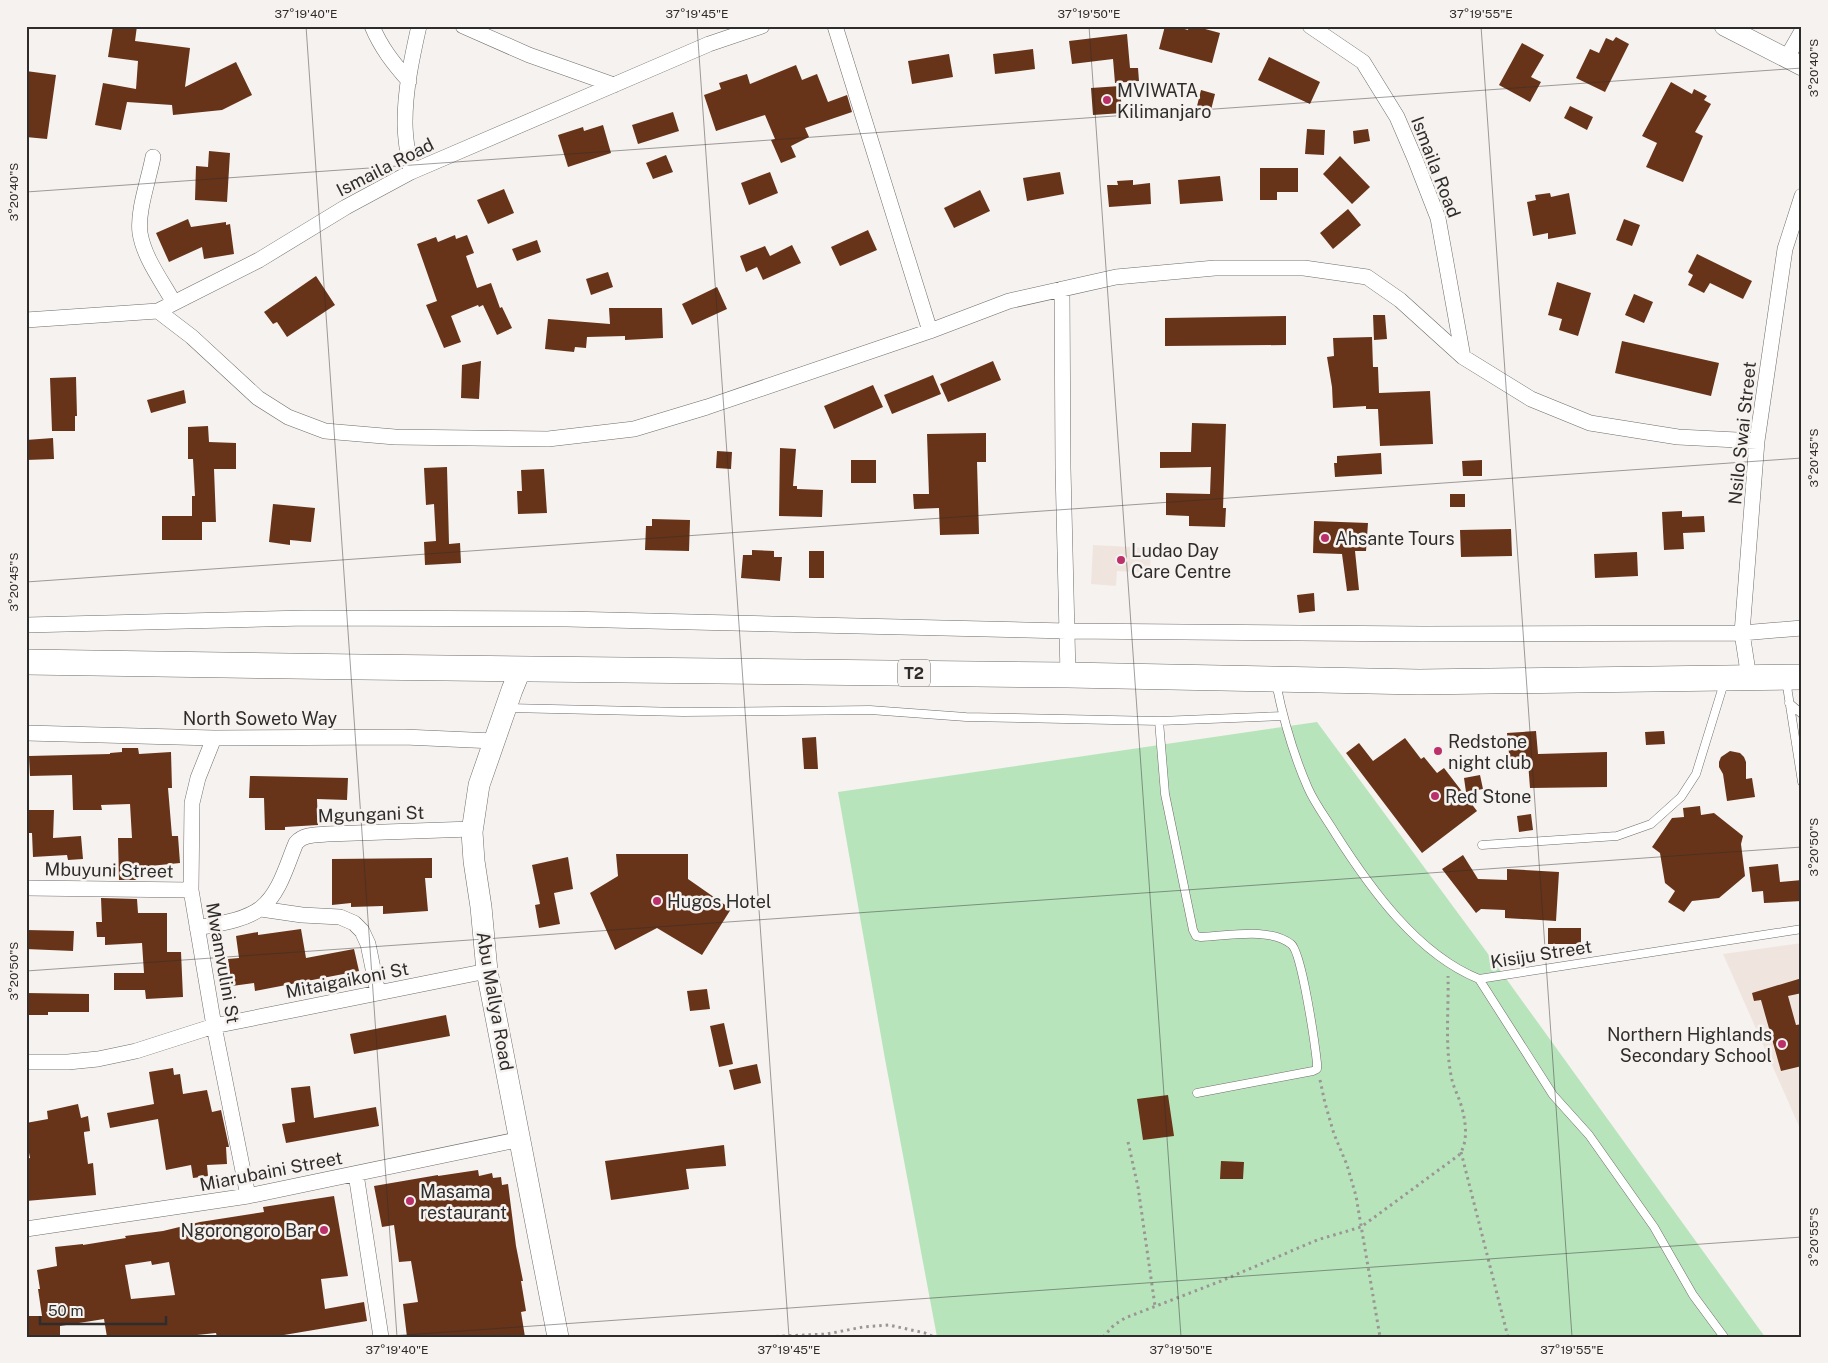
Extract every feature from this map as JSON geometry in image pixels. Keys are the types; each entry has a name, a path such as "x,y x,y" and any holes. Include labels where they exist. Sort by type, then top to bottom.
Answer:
{"highway":[{"name":"T2","path":"26,662 1068,675 1419,682 1794,678"}],"main road":[{"name":"Abu Mallya Road","path":"521,668 480,785 472,829 487,971 558,1337"}],"street":[{"path":"372,26 377,40 409,81"},
{"path":"411,172 405,121 409,81 419,26"},
{"path":"463,26 521,52 614,85"},
{"name":"Ismaila Road","path":"26,320 158,311 259,260 346,207 411,172 709,44 762,26"},
{"path":"835,26 930,331"},
{"name":"Ismaila Road","path":"1310,26 1363,62 1397,117 1438,218 1462,357"},
{"path":"1724,26 1794,62 1802,31"},
{"path":"154,156 142,210 140,234 151,263 174,303"},
{"name":"Nsilo Swai Street","path":"1737,678 1758,441 1785,249 1802,196"},
{"path":"158,311 192,337 258,398 288,417 325,431 395,437 548,439 634,429 707,407 930,331 1008,301 1116,277 1215,268 1304,268 1367,277 1400,300 1462,357 1531,400 1590,423 1678,437 1758,441"},
{"path":"1062,289 1062,468 1068,675"},
{"path":"26,625 306,618 567,619 1067,632 1742,633 1802,628"},
{"name":"North Soweto Way","path":"26,733 214,738 404,737 494,741"},
{"name":"Mwamvulini St","path":"214,738 198,778 192,803 191,890 214,1026 248,1196"},
{"name":"Mgungani St","path":"197,928 234,920 260,909 274,892 296,842 300,838 309,835 328,834 472,829"},
{"name":"Mbuyuni Street","path":"26,888 191,890"},
{"path":"260,909 340,918 354,923 362,931 368,944 378,993"},
{"name":"Mitaigaikoni St","path":"26,1062 68,1062 98,1059 136,1051 214,1026 487,971"},
{"name":"Miarubaini Street","path":"26,1228 248,1196 521,1139"},
{"path":"356,1174 381,1337"}],"lane":[{"name":"Kisiju Street","path":"1275,678 1283,716 1308,788 1320,812 1382,901 1410,930 1448,962 1465,973 1479,979 1802,929"},
{"path":"1482,845 1617,836 1651,824 1681,797 1696,774 1737,678"},
{"path":"1794,678 1789,703 1802,782"},
{"path":"1789,703 1802,714"},
{"path":"506,708 683,712 870,710 966,717 1159,721 1283,716"},
{"path":"1159,721 1165,794 1193,930 1196,936 1201,938 1235,934 1259,934 1281,939 1293,945 1297,952 1302,974 1315,1047 1317,1069 1313,1071 1197,1093"},
{"path":"1479,979 1553,1095 1590,1135 1654,1227 1693,1295 1724,1337"}],"path":[{"path":"1103,1337 1114,1325 1125,1318 1222,1281 1317,1240 1362,1227 1461,1152 1465,1142 1462,1110 1453,1085 1449,1053 1448,962"},
{"path":"1317,1069 1325,1103 1351,1176 1362,1227 1380,1337"},
{"path":"1128,1142 1138,1187 1155,1306"},
{"path":"1461,1152 1508,1337"},
{"path":"762,1337 827,1334 863,1327 889,1325 925,1333 934,1337"}],"shaded area":[{"name":"Ludao Day Care Centre","path":"1093,545 1151,548 1150,573 1117,571 1116,586 1091,584"},
{"name":"Northern Highlands Secondary School","path":"1802,943 1802,1133 1723,954"}],"green space":[{"path":"1317,722 1497,966 1765,1337 937,1337 838,792"}],"building":[{"path":"113,26 137,26 135,41 190,48 185,87 236,62 252,95 222,110 173,115 172,105 127,102 121,130 95,125 103,83 136,89 138,61 108,57"},
{"path":"1165,26 1174,26 1188,30 1189,26 1194,26 1220,33 1212,63 1159,49"},
{"path":"1127,34 1130,68 1138,68 1139,81 1115,83 1113,59 1072,64 1069,41"},
{"path":"1616,37 1629,44 1605,92 1576,78 1590,49 1599,53 1606,38 1613,41"},
{"path":"1522,43 1544,55 1531,77 1541,82 1530,102 1499,85"},
{"path":"1033,49 1035,69 995,74 993,54"},
{"path":"949,54 953,77 912,84 908,61"},
{"path":"1269,57 1320,82 1310,104 1258,80"},
{"path":"796,65 802,80 817,74 828,102 847,95 852,112 805,128 809,137 791,146 796,157 781,163 771,140 775,139 765,115 716,131 704,95 721,89 719,83 747,74 750,84"},
{"path":"26,71 56,75 47,139 26,137"},
{"path":"1671,82 1692,94 1694,89 1707,96 1704,100 1711,104 1695,132 1703,136 1683,182 1646,167 1657,143 1642,136"},
{"name":"MVIWATA Kilimanjaro","path":"1120,86 1122,113 1093,115 1091,88"},
{"path":"1201,90 1215,94 1210,114 1196,110"},
{"path":"1570,106 1593,117 1587,130 1564,118"},
{"path":"673,112 679,131 638,144 632,125"},
{"path":"603,125 611,153 568,167 558,135 583,127 584,131"},
{"path":"1307,129 1325,130 1324,155 1305,154"},
{"path":"1368,129 1370,141 1354,144 1353,131"},
{"path":"209,151 230,153 227,202 195,200 196,166 208,167"},
{"path":"666,155 673,172 653,179 646,163"},
{"path":"1340,156 1370,187 1352,204 1323,174"},
{"path":"1260,168 1298,168 1298,192 1277,192 1277,200 1260,200"},
{"path":"770,172 778,193 749,205 741,183"},
{"path":"1060,172 1064,194 1027,201 1023,178"},
{"path":"1220,176 1223,201 1180,204 1178,180"},
{"path":"1133,180 1133,185 1150,183 1151,204 1109,207 1107,185 1118,185 1117,181"},
{"path":"504,189 514,213 488,224 477,200"},
{"path":"980,190 990,211 954,228 944,208"},
{"path":"1550,193 1551,197 1569,193 1576,234 1548,239 1548,233 1533,236 1527,202 1536,200 1535,195"},
{"path":"1348,209 1361,225 1333,249 1320,233"},
{"path":"188,219 191,227 226,222 226,225 230,224 234,254 204,259 202,247 169,262 156,233"},
{"path":"1624,219 1640,225 1632,246 1616,240"},
{"path":"868,230 877,250 840,266 831,247"},
{"path":"455,235 456,239 467,235 474,253 466,256 477,288 491,283 500,308 502,307 512,328 497,335 483,305 479,307 478,305 451,316 461,342 444,348 426,305 437,301 417,244 436,237 438,242"},
{"path":"537,240 541,252 517,261 512,249"},
{"path":"792,245 801,263 763,280 757,267 746,272 740,256 765,246 770,256"},
{"path":"1697,254 1752,281 1743,299 1710,283 1704,293 1688,285 1693,275 1688,272"},
{"path":"608,272 613,287 591,295 586,279"},
{"path":"316,276 335,305 287,337 277,322 273,324 264,312"},
{"path":"1557,282 1591,293 1578,336 1559,330 1562,319 1548,315"},
{"path":"717,287 727,309 692,325 682,304"},
{"path":"1634,294 1653,302 1644,323 1625,315"},
{"path":"609,308 662,308 663,338 625,340 625,336 587,337 586,348 575,347 574,352 545,349 548,319 610,324"},
{"path":"1373,315 1385,315 1387,339 1374,340"},
{"path":"1286,316 1286,345 1165,346 1165,318"},
{"path":"1372,337 1373,367 1378,367 1379,393 1430,391 1433,444 1380,446 1378,409 1366,409 1366,406 1333,408 1327,357 1334,356 1333,338"},
{"path":"1622,341 1719,363 1711,396 1615,373"},
{"path":"481,361 479,399 461,398 462,365"},
{"path":"993,361 1001,380 948,402 940,384"},
{"path":"933,375 941,394 892,414 884,395"},
{"path":"76,377 77,416 75,416 75,431 52,431 50,378"},
{"path":"873,385 883,407 834,429 824,406"},
{"path":"184,390 186,403 151,413 147,400"},
{"path":"1192,423 1226,424 1223,508 1226,508 1225,527 1189,526 1189,516 1166,515 1166,493 1210,494 1211,467 1160,468 1160,452 1191,452"},
{"path":"208,426 209,442 236,443 236,469 214,469 216,522 202,522 202,540 162,540 162,516 192,516 192,496 195,496 193,459 188,459 188,427"},
{"path":"986,433 986,462 977,462 979,534 940,535 939,508 914,509 913,494 929,494 927,434"},
{"path":"53,438 54,459 26,460 26,440"},
{"path":"780,448 796,449 793,486 797,486 797,489 823,490 822,517 779,516"},
{"path":"717,451 732,452 731,469 716,468"},
{"path":"1381,453 1382,474 1335,477 1334,463 1337,463 1337,456"},
{"path":"851,460 876,460 876,483 851,483"},
{"path":"1482,460 1482,476 1463,476 1462,461"},
{"path":"447,467 449,544 460,543 461,563 425,565 424,542 436,541 434,504 426,505 424,468"},
{"path":"544,469 547,513 518,514 517,491 522,491 521,470"},
{"path":"1450,494 1465,494 1465,507 1450,507"},
{"path":"273,504 315,508 311,542 290,540 290,545 269,542"},
{"path":"1682,511 1682,517 1704,516 1705,532 1683,533 1684,549 1664,550 1662,512"},
{"path":"652,519 690,520 689,551 645,550 646,526 652,526"},
{"path":"1314,521 1368,523 1366,551 1355,551 1359,590 1347,591 1342,554 1313,553"},
{"path":"1511,529 1512,556 1461,557 1460,530"},
{"path":"752,550 774,551 774,557 782,557 780,581 741,578 743,555 752,555"},
{"path":"809,551 824,551 824,578 809,578"},
{"path":"1637,552 1638,576 1595,578 1594,554"},
{"path":"1314,593 1315,611 1299,613 1297,595"},
{"path":"1536,731 1538,754 1607,752 1607,787 1530,788 1528,762 1510,764 1507,733"},
{"path":"1664,731 1665,744 1646,745 1645,732"},
{"path":"816,737 818,769 804,769 802,738"},
{"path":"1405,738 1421,759 1424,757 1437,773 1444,768 1477,811 1422,853 1346,753 1359,743 1373,761"},
{"path":"122,748 138,748 139,754 171,752 172,788 168,788 172,836 178,836 180,863 140,867 140,873 136,873 136,880 119,880 118,838 132,838 130,804 101,805 102,810 73,810 72,775 30,776 29,756 110,754 122,752"},
{"path":"1730,751 1740,753 1744,757 1746,762 1746,779 1752,778 1755,797 1727,801 1723,774 1719,767 1719,762 1721,757"},
{"path":"1480,775 1483,789 1466,792 1464,778"},
{"path":"250,776 348,778 347,800 317,799 318,825 285,827 285,830 265,830 264,798 249,798"},
{"path":"1700,806 1701,815 1714,813 1743,836 1741,844 1745,876 1719,898 1692,901 1684,912 1668,902 1675,891 1665,883 1660,853 1652,847 1672,818 1684,817 1683,808"},
{"path":"27,810 54,810 53,838 81,836 83,859 68,860 67,855 33,857 32,833 27,833"},
{"path":"1531,814 1533,830 1519,832 1517,816"},
{"name":"Hugos Hotel","path":"616,854 688,854 688,879 731,909 702,955 657,928 615,950 590,893 618,876"},
{"path":"1463,855 1478,879 1507,880 1507,869 1559,872 1556,921 1505,918 1505,910 1481,909 1476,913 1442,869"},
{"path":"568,857 573,889 554,893 560,924 539,928 535,905 540,904 532,865"},
{"path":"432,858 432,878 425,878 428,911 383,914 383,906 351,907 351,903 332,905 332,859"},
{"path":"1778,864 1780,882 1802,880 1802,901 1764,903 1763,891 1752,892 1749,867"},
{"path":"101,898 137,899 138,913 167,913 167,952 181,952 183,997 146,999 145,990 114,990 114,973 144,973 142,943 105,945 105,937 97,937 96,922 102,922"},
{"path":"1548,928 1581,928 1581,944 1548,944"},
{"path":"301,929 306,958 354,949 359,971 255,991 254,983 232,986 228,959 239,958 236,936 258,932 258,935"},
{"path":"26,930 74,931 73,951 26,949"},
{"path":"1802,978 1802,993 1788,996 1796,1025 1802,1024 1802,1066 1781,1071 1761,1000 1754,1001 1752,993"},
{"path":"707,989 710,1009 690,1011 687,991"},
{"path":"26,993 89,994 89,1012 48,1012 48,1015 26,1015"},
{"path":"446,1015 450,1036 354,1054 350,1034"},
{"path":"724,1023 733,1064 719,1067 710,1026"},
{"path":"757,1064 761,1083 734,1090 729,1070"},
{"path":"173,1068 174,1075 180,1074 183,1094 207,1090 212,1112 221,1110 229,1147 226,1147 227,1164 207,1165 208,1176 193,1178 191,1165 166,1170 158,1119 110,1128 107,1113 154,1104 149,1072"},
{"path":"310,1086 314,1118 376,1107 379,1126 286,1143 282,1124 295,1122 291,1088"},
{"path":"1168,1095 1174,1136 1143,1140 1137,1099"},
{"path":"78,1104 81,1118 88,1116 90,1131 84,1132 84,1134 88,1164 93,1163 96,1195 26,1201 26,1159 30,1158 26,1137 26,1123 48,1119 47,1111"},
{"path":"724,1145 726,1166 686,1169 689,1189 611,1200 605,1161"},
{"path":"1221,1161 1244,1162 1243,1179 1220,1179"},
{"path":"478,1170 479,1176 492,1173 493,1178 501,1177 502,1185 508,1184 516,1246 523,1281 521,1281 526,1311 521,1312 525,1337 407,1337 403,1304 418,1302 411,1261 399,1262 394,1225 382,1227 374,1186"},
{"path":"334,1196 348,1276 321,1279 325,1309 364,1302 367,1321 272,1337 217,1337 216,1333 178,1337 107,1337 104,1319 60,1326 60,1337 26,1337 26,1316 42,1316 37,1270 57,1266 55,1247 83,1245 126,1238 125,1236 163,1231 200,1222 264,1212 263,1207","holes":["151,1261 152,1265 169,1262 175,1295 131,1299 125,1265"]}],"place":[{"name":"MVIWATA Kilimanjaro","path":"1107,100"},
{"name":"Ahsante Tours","path":"1325,538"},
{"name":"Ludao Day Care Centre","path":"1121,560"},
{"name":"Redstone night club","path":"1438,751"},
{"name":"Red Stone","path":"1435,796"},
{"name":"Hugos Hotel","path":"657,901"},
{"name":"Northern Highlands Secondary School","path":"1782,1044"},
{"name":"Masama restaurant","path":"410,1201"},
{"name":"Ngorongoro Bar","path":"324,1230"}]}
